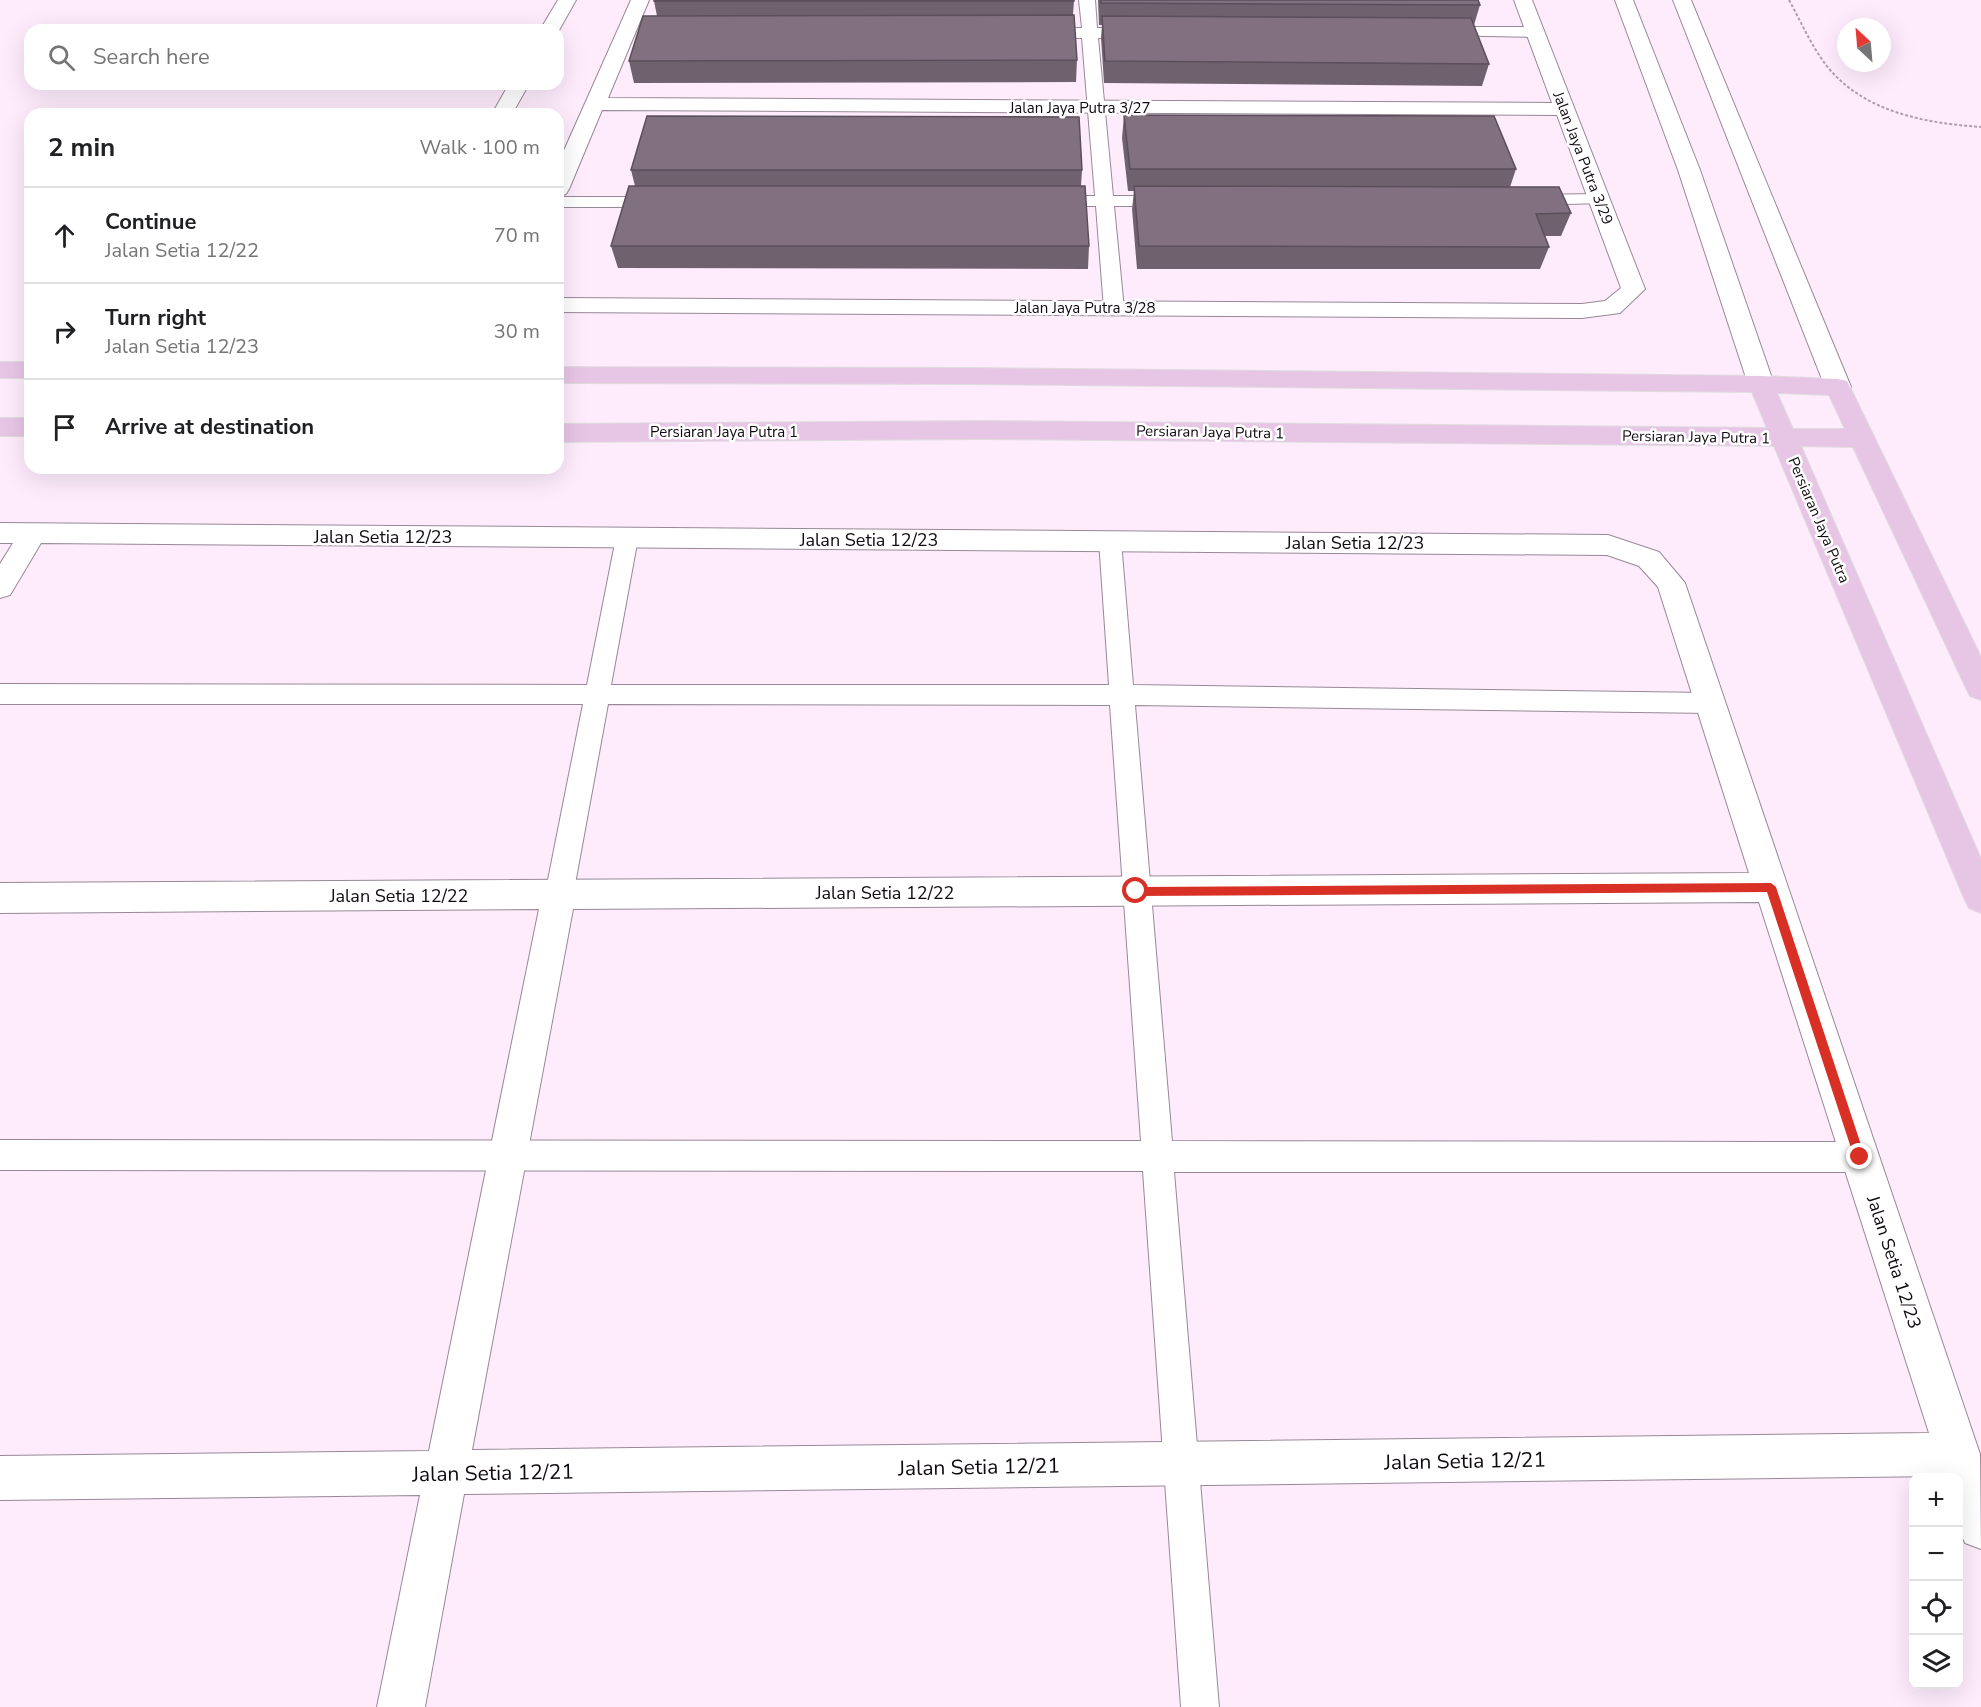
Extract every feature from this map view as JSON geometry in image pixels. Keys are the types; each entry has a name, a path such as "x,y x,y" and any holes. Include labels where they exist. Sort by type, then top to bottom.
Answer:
{"main road":[{"path":"0,370 24,370"},
{"path":"564,375 973,376 1761,384 1838,387 1981,688"},
{"name":"Persiaran Jaya Putra","path":"1761,384 1981,898"},
{"path":"0,427 24,427"},
{"name":"Persiaran Jaya Putra 1","path":"564,433 981,430 1862,438"}],"street":[{"path":"553,24 567,0"},
{"path":"564,176 640,0"},
{"name":"Jalan Jaya Putra 3/29","path":"1523,0 1533,32 1633,289 1612,308"},
{"name":"Persiaran Jaya Putra","path":"1624,0 1689,170 1761,384"},
{"path":"1683,0 1838,387"},
{"path":"505,108 516,90"},
{"name":"Jalan Jaya Putra 3/27","path":"597,104 1564,109"},
{"name":"Jalan Jaya Putra 3/28","path":"564,305 1582,311 1612,308"},
{"name":"Jalan Setia 12/23","path":"0,533 1608,545 1649,560 1671,583 1981,1527"},
{"path":"0,588 32,534"},
{"name":"Jalan Setia 12/22","path":"0,898 1771,887"},
{"path":"401,1707 559,895"},
{"name":"Jalan Setia 12/21","path":"0,1478 1958,1455"}],"lane":[{"path":"1087,0 1114,309"},
{"path":"1425,32 1533,32"},
{"path":"624,33 648,33"},
{"path":"1018,33 1150,33"},
{"path":"1505,200 1599,199"},
{"path":"1033,201 1187,201"},
{"path":"564,202 677,202"},
{"path":"559,895 627,538"},
{"path":"1110,542 1200,1707"},
{"path":"0,694 1122,695 1711,703"},
{"path":"0,1155 1860,1157"}],"path":[{"path":"1789,0 1828,69 1848,89 1874,105 1945,125 1981,127"}],"building":[{"path":"1074,0 1074,1 654,1"},
{"path":"1101,0 1478,0 1480,5 1101,3"},
{"path":"1074,15 1077,60 629,61 643,16"},
{"path":"1102,16 1471,18 1489,64 1105,61"},
{"path":"1124,115 1494,116 1516,169 1130,169"},
{"path":"647,116 1079,117 1082,170 631,170"},
{"path":"629,186 1085,186 1089,246 611,246"},
{"path":"1134,186 1559,187 1571,213 1536,214 1549,247 1139,246"}],"route":[{"path":"1136,891 1771,887 1860,1157"}]}
